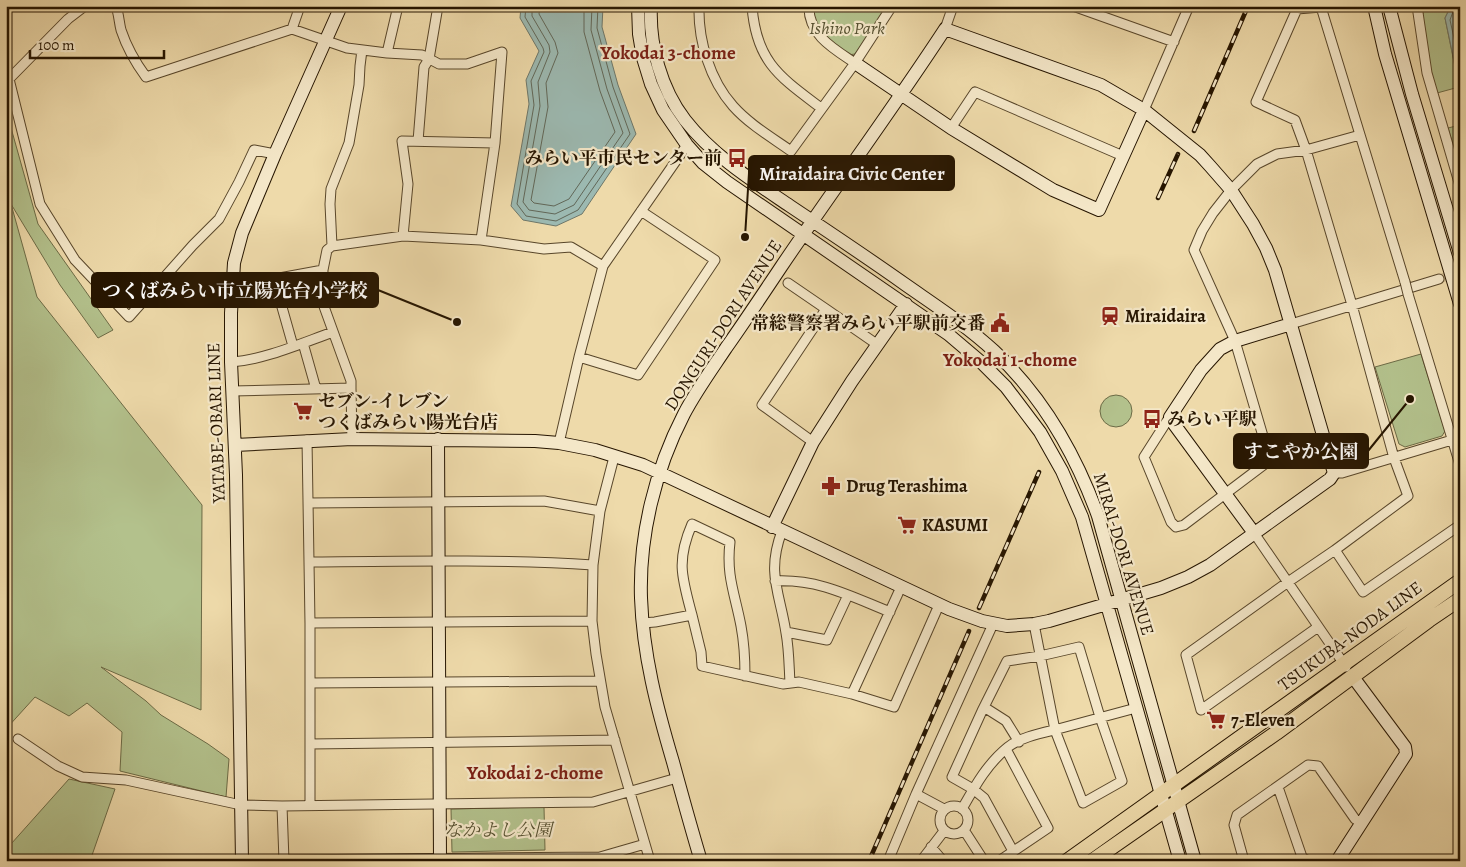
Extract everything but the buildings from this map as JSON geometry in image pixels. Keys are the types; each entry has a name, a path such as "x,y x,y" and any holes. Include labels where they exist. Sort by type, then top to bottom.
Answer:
{"main road":[{"name":"TSUKUBA-NODA LINE","path":"1067,861 1460,581"},
{"name":"TSUKUBA-NODA LINE","path":"1092,861 1179,801 1460,599"}],"street":[{"path":"85,6 68,19 8,79 40,204 75,260 129,317 193,245 219,219 254,150 276,154"},
{"path":"116,6 120,16 120,28 130,54 146,77 292,29 347,48 422,55 439,64 467,64 502,52 495,143 481,240"},
{"path":"292,29 300,6"},
{"name":"YATABE-OBARI LINE","path":"242,861 231,362 234,263 242,233 341,6"},
{"path":"387,53 398,6"},
{"path":"418,141 424,67 429,58 438,6"},
{"name":"MIRAI-DORI AVENUE","path":"638,6 639,34 643,58 651,84 663,110 702,163 726,182 948,334 981,362 1006,387 1040,432 1062,471 1082,517 1180,861"},
{"name":"MIRAI-DORI AVENUE","path":"651,6 652,35 656,57 664,81 684,119 701,138 728,162 956,319 998,356 1024,384 1045,411 1079,470 1098,516 1195,861"},
{"path":"699,6 703,44 710,67 720,86 733,106 757,128 791,151 892,6"},
{"path":"752,6 754,24 760,46 768,62 782,79 821,108"},
{"path":"809,6 812,22 825,43 951,128 1053,190 1099,210 1189,6"},
{"path":"234,445 352,438 535,441 559,443 614,455 643,465 939,605 962,615 1007,626 1034,624 1122,600 1188,578 1210,565 1330,479 1334,473 1275,270 1266,248 1231,190 1200,155 1144,110 1101,85 945,29 953,6"},
{"path":"1073,6 1174,42"},
{"path":"1374,6 1385,54 1460,304"},
{"path":"1389,6 1407,75 1460,253"},
{"path":"1416,6 1427,73 1460,186"},
{"path":"1318,627 1201,710 1186,655 1336,550 1408,496 1394,458 1352,305 1306,150 1294,120 1256,102 1297,9 1321,7 1460,465"},
{"name":"DONGURI-DORI AVENUE","path":"701,861 651,682 646,654 642,577 644,544 660,474 684,415 702,383 902,95 945,29"},
{"path":"332,246 331,189 348,143 359,85 362,50"},
{"path":"951,128 975,92 1123,156"},
{"path":"1360,135 1306,150 1277,154 1257,164 1231,190 1202,231 1194,250 1235,341 1270,460 1184,525 1176,527 1171,522 1144,457 1201,370 1220,349 1235,341 1439,279"},
{"path":"402,236 408,184 402,141 495,143"},
{"path":"559,443 603,266 687,145"},
{"path":"579,358 638,375 714,260 640,211"},
{"path":"352,438 351,381 322,301 323,270 327,250 332,246 402,236 481,240 544,249 571,247 603,266"},
{"path":"293,346 274,279 323,270"},
{"path":"788,283 878,344"},
{"path":"790,683 786,632 775,581 777,529 813,442 906,304"},
{"path":"813,442 762,405 826,309"},
{"path":"231,362 245,361 333,332"},
{"path":"303,343 316,389"},
{"path":"232,391 351,388"},
{"path":"1170,419 1254,533 1353,677 1405,747 1406,754 1337,861"},
{"path":"438,439 440,860"},
{"path":"307,440 310,805"},
{"path":"1334,473 1342,473 1452,440"},
{"path":"613,462 600,510 593,565 592,621 599,680 605,707 650,861"},
{"path":"309,503 544,501 600,510"},
{"path":"745,676 745,648 729,570 730,542 692,524 684,541 681,568 701,652 702,666 745,676 783,684 799,682 852,694 894,707 939,605"},
{"path":"1336,550 1363,592 1460,525"},
{"path":"309,562 539,562 593,565"},
{"path":"775,581 806,582 830,587 890,612"},
{"path":"852,694 901,587"},
{"path":"786,632 827,640 848,595"},
{"path":"643,623 692,615"},
{"path":"310,623 592,621"},
{"path":"888,861 916,794 993,624"},
{"path":"1013,851 984,798 952,777 1007,660 1040,656 1079,647 1122,781 1083,803 1054,730 1040,656 1034,624"},
{"path":"310,683 599,680"},
{"path":"984,707 1006,721 1019,742"},
{"path":"962,809 979,779 1006,749 1019,742 1054,730 1136,708"},
{"path":"18,739 58,766 82,777 126,780 241,806 593,802 677,778"},
{"path":"310,744 615,740"},
{"path":"999,861 1048,828 1006,749"},
{"path":"1244,861 1234,825 1237,815 1308,765 1318,766 1354,819 1362,822"},
{"path":"1278,787 1302,857 1308,861"},
{"path":"916,794 944,809"},
{"path":"282,806 284,861 600,857 645,844"},
{"path":"953,806 962,809 968,817 964,830 956,834 944,831 940,822 941,813 944,809 953,806"},
{"path":"964,830 984,861"},
{"path":"921,861 944,831"},
{"path":"931,847 943,861"}],"green space":[{"name":"Ishino Park","path":"813,6 889,6 855,54 848,55 824,34 816,22"},
{"path":"1426,6 1451,6 1445,18 1459,87 1437,93 1430,68 1421,18"},
{"path":"6,110 38,224 113,330 98,338 60,285 11,204 37,297 202,505 201,710 101,667 146,701 161,715 229,759 226,797 120,771 122,732 87,703 69,716 35,697 6,729"},
{"path":"1460,125 1460,168 1448,128"},
{"path":"1421,354 1445,431 1442,436 1405,447 1399,444 1375,367"},
{"path":"1116,395 1122,396 1127,400 1131,405 1131,417 1127,422 1122,426 1116,427 1110,426 1105,422 1101,417 1100,411 1101,405 1105,400 1110,396"},
{"path":"69,779 115,789 90,861 6,861 6,845 11,844"},
{"name":"なかよし公園","path":"544,807 545,850 452,852 451,809"}],"water":[{"path":"521,6 603,6 602,27 618,85 636,134 582,214 556,226 523,220 511,206 529,104 526,80 539,51 520,18"},
{"path":"1451,6 1460,6 1460,89 1445,18"}],"tunnel":[{"path":"1439,279 1460,272"}],"railway":[{"path":"1194,131 1248,6"},
{"path":"1158,198 1178,154"},
{"path":"979,608 1039,472"},
{"path":"869,861 969,631"}],"place":[{"name":"みらい平市民センター前","path":"737,158"},
{"name":"Miraidaira Civic Center","path":"745,237"},
{"name":"Miraidaira","path":"1110,316"},
{"name":"つくばみらい市立陽光台小学校","path":"457,322"},
{"name":"常総警察署みらい平駅前交番","path":"1000,323"},
{"name":"すこやか公園","path":"1410,399"},
{"name":"セブン-イレブン つくばみらい陽光台店","path":"303,411"},
{"name":"みらい平駅","path":"1152,419"},
{"name":"Drug Terashima","path":"831,486"},
{"name":"KASUMI","path":"907,525"},
{"name":"7-Eleven","path":"1216,720"}],"district":[{"name":"Yokodai 3-chome","path":"668,53"},
{"name":"Yokodai 1-chome","path":"1010,360"},
{"name":"Yokodai 2-chome","path":"535,773"}]}
